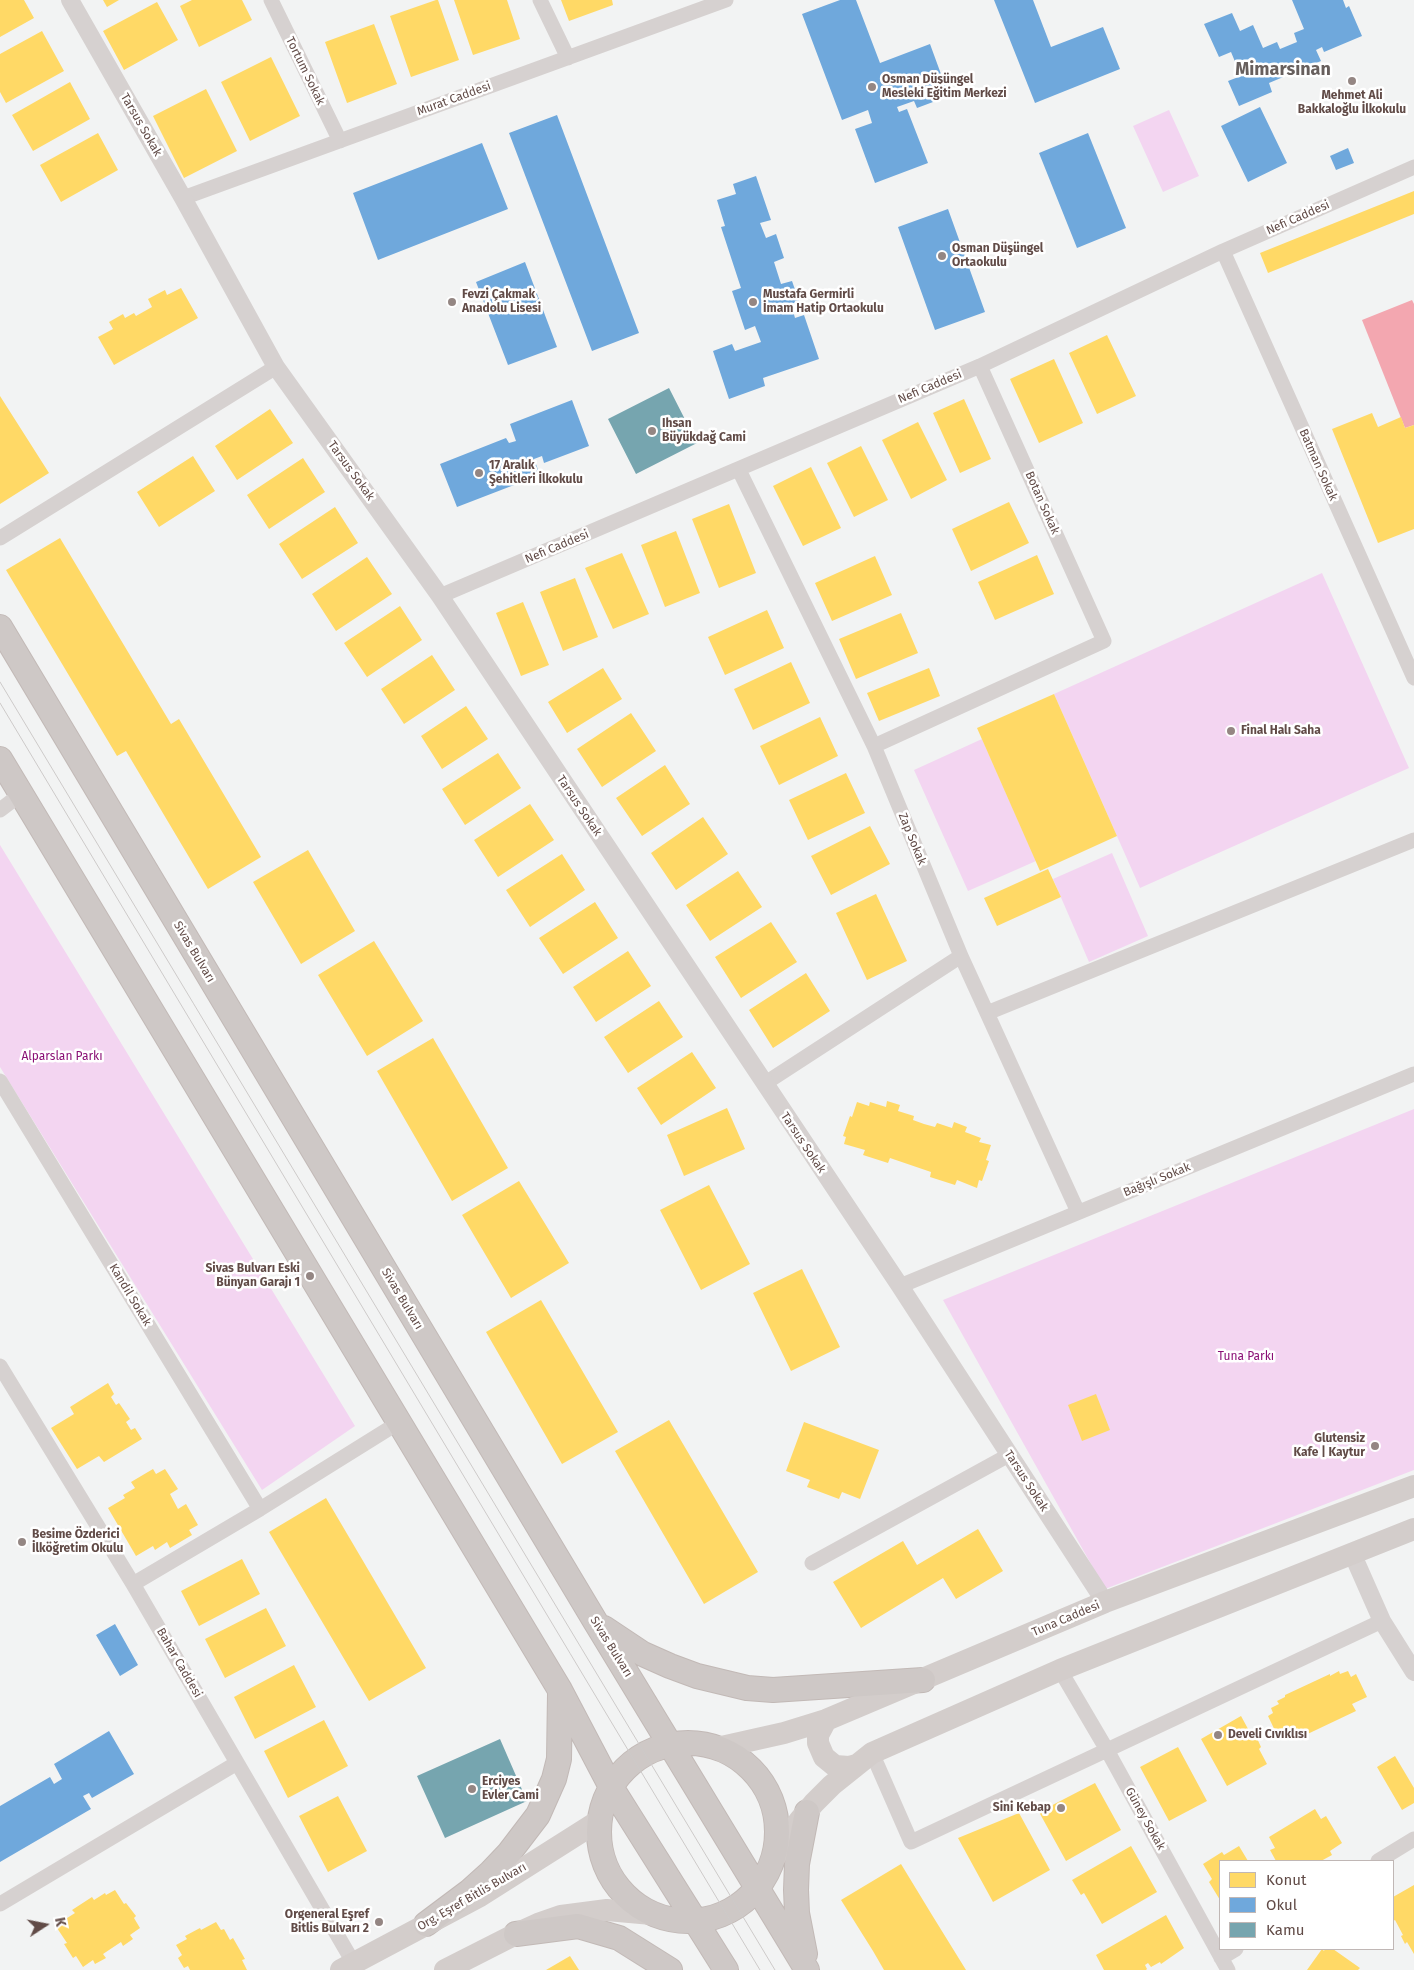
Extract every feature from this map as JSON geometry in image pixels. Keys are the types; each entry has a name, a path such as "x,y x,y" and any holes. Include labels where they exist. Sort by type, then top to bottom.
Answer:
{"highway":[{"name":"Sivas Bulvarı","path":"0,627 595,1621 809,1970"},
{"path":"0,759 560,1690 611,1787 726,1970"},
{"path":"595,1621 618,1639 670,1666 697,1676 747,1688 773,1690 923,1680"},
{"path":"426,1924 463,1897 490,1873 538,1815 551,1788 559,1759 560,1690"},
{"path":"672,1744 694,1744 717,1748 744,1763 755,1774 768,1793 775,1814 777,1830 772,1860 767,1874 758,1887 748,1898 726,1913 696,1921 666,1919 652,1914 627,1897 609,1873 600,1845 600,1820 605,1800 618,1776 634,1761 648,1753 672,1744"},
{"path":"807,1812 797,1864 796,1890 801,1937 809,1970"},
{"path":"516,1934 578,1926 619,1938 662,1966"}],"main road":[{"name":"Tuna Caddesi","path":"717,1748 776,1735 826,1720 1105,1602 1414,1486"},
{"path":"826,1720 818,1735 818,1743 824,1757 835,1766 849,1767 1060,1670 1414,1529"},
{"path":"772,1860 807,1812 832,1785 864,1759"},
{"name":"Org. Eşref Bitlis Bulvarı","path":"347,1966 480,1896 600,1820"},
{"path":"445,1970 516,1934 561,1916 615,1910 652,1914"}],"street":[{"name":"Tarsus Sokak","path":"70,0 183,198 276,367 440,596 900,1286 1105,1602"},
{"name":"Tortum Sokak","path":"271,0 340,141"},
{"path":"540,0 568,58"},
{"name":"Murat Caddesi","path":"183,198 726,0"},
{"name":"Nefi Caddesi","path":"440,596 980,366 1223,252 1414,167"},
{"name":"Batman Sokak","path":"1223,252 1414,678"},
{"name":"Botan Sokak","path":"874,746 1104,641 980,366"},
{"path":"0,538 276,367"},
{"name":"Zap Sokak","path":"739,470 874,746 961,956 1078,1212"},
{"path":"0,810 21,794"},
{"path":"987,1013 1414,840"},
{"path":"764,1084 961,956"},
{"name":"Bağışlı Sokak","path":"900,1286 1414,1074"},
{"name":"Kandil Sokak","path":"0,1081 260,1509"},
{"name":"Bahar Caddesi","path":"0,1366 133,1584 237,1763 347,1966"},
{"path":"133,1584 260,1509 398,1423"},
{"path":"812,1563 1009,1455"},
{"path":"1352,1553 1382,1621 1414,1672"},
{"path":"864,1759 911,1842 1382,1621"},
{"name":"Güney Sokak","path":"1060,1670 1107,1750 1224,1964"},
{"path":"0,1904 237,1763"},
{"path":"1380,1860 1414,1839"},
{"path":"1224,1964 1235,1950"}],"green space":[{"path":"1169,110 1199,176 1163,192 1133,126"},
{"name":"Final Halı Saha","path":"1322,573 1409,768 1140,888 1054,694"},
{"path":"982,739 1036,861 968,891 914,770"},
{"name":"Alparslan Parkı","path":"0,845 355,1426 262,1490 0,1067"},
{"path":"1112,853 1148,936 1089,962 1053,879"},
{"name":"Tuna Parkı","path":"1414,1109 1414,1470 1105,1589 943,1300"}],"shaded area":[{"path":"1412,300 1414,304 1414,425 1405,428 1362,320"}],"building: Konut":[{"path":"0,0 24,0 34,18 0,37"},
{"path":"103,0 119,0 107,7"},
{"path":"192,0 242,0 252,20 199,47 180,6"},
{"path":"438,0 459,60 411,77 390,16"},
{"path":"454,0 507,0 520,39 473,55"},
{"path":"561,0 612,0 613,5 569,21"},
{"path":"157,2 178,40 124,70 103,31"},
{"path":"374,24 397,84 347,103 325,42"},
{"path":"42,31 64,71 6,103 0,92 0,54"},
{"path":"271,57 300,116 250,141 221,82"},
{"path":"70,82 90,119 33,151 12,115"},
{"path":"206,89 237,151 184,178 153,116"},
{"path":"98,133 118,170 61,202 40,165"},
{"path":"1414,191 1414,214 1268,273 1260,253"},
{"path":"181,288 198,318 114,365 98,337 113,329 109,322 123,314 125,318 134,313 136,316 152,307 148,299 165,290 167,295"},
{"path":"1107,335 1136,396 1097,414 1069,353"},
{"path":"1054,359 1083,423 1039,443 1010,379"},
{"path":"0,396 49,473 0,504"},
{"path":"964,399 991,459 960,473 933,413"},
{"path":"270,409 293,443 237,480 215,446"},
{"path":"1372,413 1378,427 1401,417 1405,428 1414,425 1414,529 1378,543 1332,429"},
{"path":"918,422 947,480 911,499 882,440"},
{"path":"861,446 888,500 854,517 827,463"},
{"path":"193,456 215,491 159,527 137,492"},
{"path":"303,458 325,492 269,529 247,495"},
{"path":"811,467 841,528 803,546 773,486"},
{"path":"1009,502 1029,543 971,571 952,529"},
{"path":"729,504 756,573 719,588 692,519"},
{"path":"335,507 358,543 302,579 279,544"},
{"path":"676,531 700,593 665,607 641,545"},
{"path":"60,538 171,724 179,719 261,857 208,889 126,751 117,756 6,570"},
{"path":"622,553 649,614 613,629 585,568"},
{"path":"1037,555 1054,594 995,620 978,582"},
{"path":"875,556 892,595 832,621 815,583"},
{"path":"367,557 392,594 336,631 312,594"},
{"path":"575,578 598,637 563,651 540,592"},
{"path":"523,602 549,665 521,676 496,613"},
{"path":"400,606 422,640 367,677 344,643"},
{"path":"767,610 784,648 725,675 708,637"},
{"path":"901,613 918,653 856,679 839,639"},
{"path":"432,655 455,690 404,724 381,689"},
{"path":"791,662 810,703 753,730 734,689"},
{"path":"603,668 622,699 567,733 548,702"},
{"path":"929,668 940,696 879,721 867,693"},
{"path":"1054,694 1117,836 1040,871 977,728"},
{"path":"466,706 488,739 442,769 421,736"},
{"path":"631,713 656,751 602,787 577,749"},
{"path":"820,717 838,756 779,785 760,746"},
{"path":"498,753 521,788 465,825 442,789"},
{"path":"665,765 690,804 642,836 616,798"},
{"path":"846,773 865,813 808,840 789,800"},
{"path":"530,804 554,840 498,877 474,840"},
{"path":"703,817 728,854 676,890 651,853"},
{"path":"870,826 890,864 831,895 811,856"},
{"path":"308,850 355,931 301,964 253,882"},
{"path":"562,854 585,890 530,927 506,890"},
{"path":"1048,869 1061,897 997,926 984,898"},
{"path":"738,871 762,907 710,941 686,905"},
{"path":"876,894 907,961 867,980 836,913"},
{"path":"595,902 618,938 563,974 539,938"},
{"path":"771,922 797,962 741,998 715,957"},
{"path":"374,941 423,1021 367,1056 318,975"},
{"path":"628,951 651,986 596,1022 573,987"},
{"path":"806,973 830,1011 773,1048 749,1010"},
{"path":"659,1001 683,1037 628,1073 604,1037"},
{"path":"433,1038 508,1168 452,1201 377,1071"},
{"path":"692,1052 716,1088 661,1125 637,1088"},
{"path":"887,1101 900,1105 898,1111 914,1116 913,1120 935,1127 937,1123 952,1128 954,1122 967,1127 965,1132 981,1138 979,1142 991,1145 986,1160 989,1161 982,1181 979,1180 977,1188 957,1180 955,1185 930,1177 931,1172 890,1158 888,1163 863,1155 865,1150 844,1144 846,1137 843,1136 857,1102 869,1106 870,1102 886,1107"},
{"path":"727,1108 745,1149 684,1176 667,1135"},
{"path":"519,1181 569,1263 511,1298 462,1215"},
{"path":"709,1185 750,1264 701,1290 660,1210"},
{"path":"802,1269 840,1347 791,1371 753,1293"},
{"path":"541,1300 618,1432 562,1464 486,1332"},
{"path":"108,1383 114,1394 111,1397 116,1405 119,1403 130,1419 126,1422 131,1430 135,1428 142,1439 104,1462 99,1456 77,1469 51,1428 74,1414 70,1407"},
{"path":"1096,1394 1110,1430 1082,1441 1068,1405"},
{"path":"669,1420 758,1572 704,1604 615,1451"},
{"path":"804,1422 879,1450 860,1499 842,1492 839,1499 807,1487 810,1480 786,1471"},
{"path":"153,1469 156,1474 165,1469 178,1489 170,1494 178,1509 186,1504 198,1525 189,1530 192,1535 170,1548 167,1542 155,1550 153,1546 136,1556 108,1508 125,1498 123,1495 135,1488 131,1482"},
{"path":"326,1498 426,1668 369,1701 269,1532"},
{"path":"978,1529 1003,1571 956,1599 943,1578 861,1628 833,1582 903,1541 917,1565"},
{"path":"242,1559 260,1594 199,1626 181,1591"},
{"path":"266,1608 286,1646 225,1678 205,1639"},
{"path":"294,1665 316,1707 255,1739 234,1697"},
{"path":"1339,1671 1340,1674 1348,1671 1351,1677 1356,1674 1367,1697 1352,1704 1356,1711 1297,1739 1294,1732 1279,1739 1268,1716 1273,1713 1271,1708 1279,1704 1277,1701 1285,1697 1285,1695"},
{"path":"1241,1716 1253,1738 1256,1736 1261,1747 1259,1749 1267,1764 1227,1786 1201,1739"},
{"path":"324,1720 348,1766 288,1798 264,1751"},
{"path":"1178,1747 1207,1801 1169,1821 1140,1767"},
{"path":"1395,1756 1414,1788 1414,1803 1402,1810 1377,1767"},
{"path":"1095,1783 1121,1830 1066,1861 1039,1812"},
{"path":"338,1796 367,1851 328,1872 299,1816"},
{"path":"1315,1809 1321,1819 1326,1816 1342,1843 1330,1851 1332,1855 1323,1860 1275,1860 1270,1850 1275,1848 1269,1837"},
{"path":"1019,1813 1050,1870 993,1902 958,1838"},
{"path":"1131,1846 1157,1892 1102,1924 1084,1893 1081,1895 1072,1880"},
{"path":"1239,1846 1247,1860 1219,1860 1219,1898 1209,1882 1212,1879 1203,1864 1222,1852 1224,1855"},
{"path":"901,1864 966,1970 884,1970 841,1900"},
{"path":"1414,1885 1414,1954 1407,1942 1405,1944 1401,1936 1403,1935 1394,1920 1394,1896"},
{"path":"115,1890 124,1904 126,1903 136,1916 134,1918 140,1928 130,1935 133,1939 123,1946 121,1942 103,1954 106,1958 95,1964 93,1960 83,1967 76,1956 73,1958 64,1944 67,1943 57,1928 65,1923 64,1920 75,1913 72,1910 92,1897 94,1900 105,1893 106,1895"},
{"path":"1166,1915 1184,1948 1161,1964 1160,1962 1151,1967 1148,1963 1145,1965 1146,1970 1104,1970 1096,1955"},
{"path":"216,1922 221,1930 224,1929 230,1940 233,1938 245,1959 242,1960 247,1970 190,1970 188,1966 184,1968 178,1958 182,1955 176,1945 187,1939 185,1936"},
{"path":"1321,1950 1334,1950 1360,1968 1358,1970 1307,1970"},
{"path":"570,1956 579,1970 546,1970"}],"building: Okul":[{"path":"840,0 856,0 880,63 930,44 949,96 917,108 914,101 897,107 899,112 907,109 928,163 875,183 855,129 872,123 868,110 842,120 802,14"},
{"path":"994,0 1033,0 1051,47 1103,27 1120,69 1035,103"},
{"path":"1292,0 1343,0 1346,8 1349,6 1362,36 1324,52 1322,47 1316,50 1321,61 1269,83 1272,92 1239,106 1228,81 1241,76 1231,52 1219,57 1204,24 1232,13 1240,31 1253,25 1263,48 1277,42 1280,49 1297,42 1294,33 1304,29"},
{"path":"1260,107 1287,163 1248,182 1221,126"},
{"path":"557,115 639,333 592,351 509,133"},
{"path":"1088,133 1126,228 1077,248 1039,153"},
{"path":"482,143 508,209 378,260 353,193"},
{"path":"1348,148 1354,163 1336,170 1330,156"},
{"path":"756,176 771,220 760,223 766,238 776,234 784,258 774,262 781,284 792,281 799,301 791,304 795,318 804,315 819,359 763,378 765,386 729,399 713,351 732,344 735,351 761,342 755,326 745,330 732,291 741,288 721,227 725,226 717,200 736,194 733,184"},
{"path":"948,209 985,312 935,330 898,227"},
{"path":"525,262 557,347 508,365 476,282"},
{"path":"572,400 589,446 544,463 542,456 534,459 540,475 457,507 440,464 506,438 509,443 516,441 510,424"},
{"path":"115,1624 138,1665 120,1676 96,1635"},
{"path":"109,1731 134,1774 92,1798 89,1793 83,1796 91,1809 0,1862 0,1806 50,1777 54,1784 62,1779 54,1764"}],"building: Kamu":[{"name":"Ihsan Büyükdağ Cami","path":"669,388 697,443 636,474 608,419"},
{"name":"Erciyes Evler Cami","path":"500,1739 527,1801 445,1838 417,1776"}],"tram line":[{"path":"0,682 775,1970"},
{"path":"0,703 760,1970"}],"place":[{"name":"Mehmet Ali Bakkaloğlu İlkokulu","path":"1352,81"},
{"name":"Osman Düşüngel Mesleki Eğitim Merkezi","path":"872,87"},
{"name":"Osman Düşüngel Ortaokulu","path":"942,256"},
{"name":"Fevzi Çakmak Anadolu Lisesi","path":"452,302"},
{"name":"Mustafa Germirli İmam Hatip Ortaokulu","path":"753,302"},
{"name":"Ihsan Büyükdağ Cami","path":"652,431"},
{"name":"17 Aralık Şehitleri İlkokulu","path":"479,473"},
{"name":"Final Halı Saha","path":"1231,731"},
{"name":"Sivas Bulvarı Eski Bünyan Garajı 1","path":"310,1276"},
{"name":"Glutensiz Kafe | Kaytur","path":"1375,1446"},
{"name":"Besime Özderici İlköğretim Okulu","path":"22,1542"},
{"name":"Develi Cıvıklısı","path":"1218,1735"},
{"name":"Erciyes Evler Cami","path":"472,1789"},
{"name":"Sini Kebap","path":"1061,1808"},
{"name":"Orgeneral Eşref Bitlis Bulvarı 2","path":"379,1922"}],"district":[{"name":"Mimarsinan","path":"1283,70"}]}
